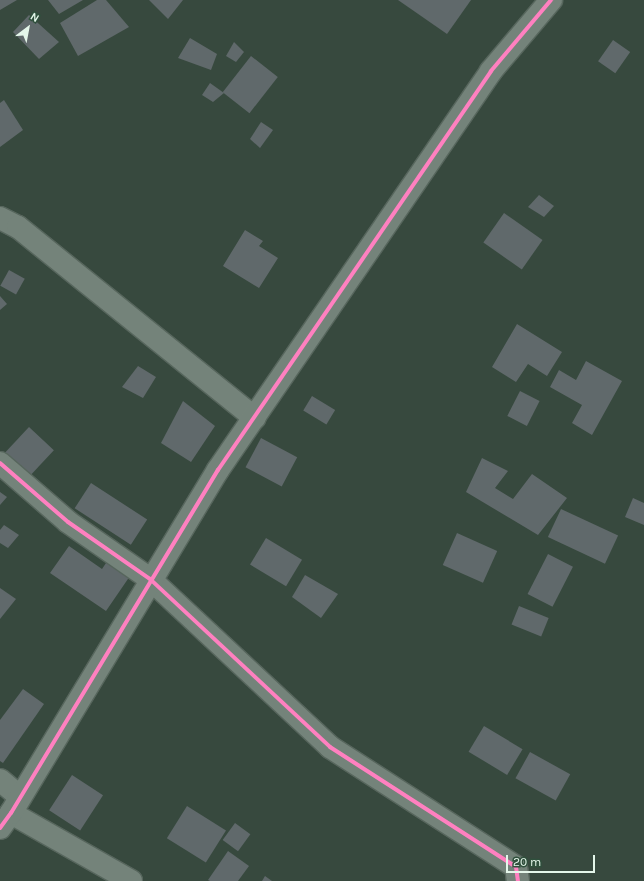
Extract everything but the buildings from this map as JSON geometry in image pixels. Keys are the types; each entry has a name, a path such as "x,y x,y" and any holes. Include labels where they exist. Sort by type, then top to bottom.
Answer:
{"street":[{"path":"10,813 150,579 218,470 492,71 551,0"},
{"path":"0,218 18,227 255,418"},
{"path":"0,463 68,522 150,579 330,747 516,867 518,881"},
{"path":"0,780 10,813 131,881"}],"cycle path":[{"path":"0,828 11,813 218,470 491,71 551,0"},
{"path":"0,463 68,522 150,579 330,747 516,867 518,881"}]}
